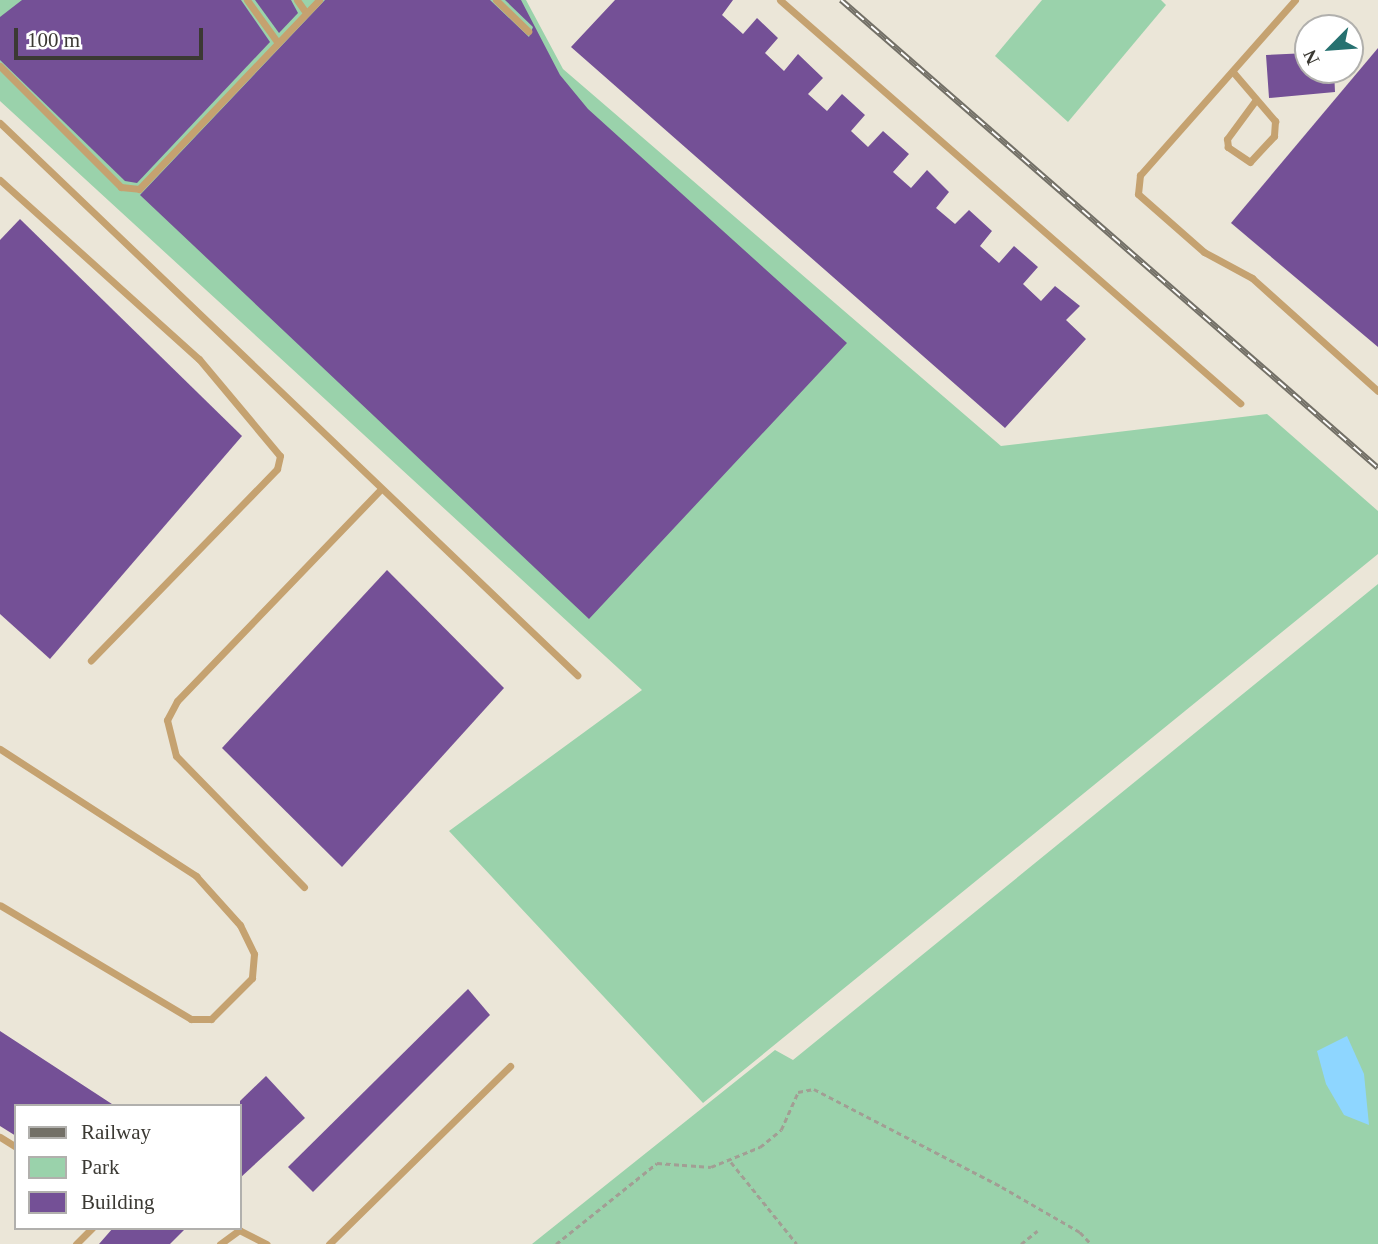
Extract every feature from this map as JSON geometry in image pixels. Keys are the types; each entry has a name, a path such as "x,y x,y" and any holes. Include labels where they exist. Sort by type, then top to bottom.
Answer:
{"lane":[{"path":"247,0 278,43"},
{"path":"297,0 306,13"},
{"path":"0,66 121,187 132,191 144,186 319,0"},
{"path":"496,0 528,31"},
{"path":"780,0 1240,403"},
{"path":"1295,0 1140,175 1138,194 1204,252 1252,278 1378,391"},
{"path":"1233,72 1255,101 1270,115 1276,128 1250,162 1228,147 1227,139 1255,101"},
{"path":"0,123 380,490 577,675"},
{"path":"0,180 200,359 280,456 277,469 91,660"},
{"path":"304,887 176,756 167,720 177,701 380,490"},
{"path":"0,749 196,876 240,925 254,954 252,978 211,1019 191,1019 0,905"},
{"path":"329,1244 510,1066"},
{"path":"76,1244 90,1230"},
{"path":"220,1244 239,1230 267,1244"}],"path":[{"path":"556,1244 657,1163 685,1169 732,1163 781,1130 798,1092 814,1089 1002,1187 1080,1232 1091,1244"},
{"path":"732,1163 797,1244"},
{"path":"1021,1244 1037,1231"}],"green space":[{"path":"0,0 526,0 563,69 1001,446 1267,414 1378,511 1378,554 703,1103 449,831 642,690 0,101"},
{"path":"1042,0 1161,0 1166,5 1068,122 995,56"},
{"path":"1378,584 1378,1244 532,1244 775,1050 793,1060"}],"water":[{"path":"1347,1036 1364,1074 1369,1125 1344,1115 1326,1084 1317,1051"}],"building":[{"path":"22,0 241,0 270,42 137,183 125,181 0,60 0,17"},
{"path":"255,0 291,0 298,13 279,33"},
{"path":"325,0 490,0 529,37 533,27 505,0 521,0 560,75 588,109 847,343 589,619 140,195"},
{"path":"615,0 733,0 722,15 743,34 757,18 778,38 765,53 784,71 798,54 823,78 808,94 827,111 842,94 865,115 851,131 868,147 883,131 909,154 893,172 911,188 927,170 949,192 936,208 955,224 969,210 992,231 980,246 999,263 1014,246 1038,267 1023,284 1041,301 1055,286 1080,306 1066,320 1086,339 1005,428 571,47"},
{"path":"1378,48 1378,347 1231,223 1348,84 1364,84 1364,65"},
{"path":"1294,54 1294,84 1335,84 1335,92 1269,98 1266,55"},
{"path":"20,219 242,436 50,659 0,614 0,240"},
{"path":"387,570 504,688 342,867 222,748"},
{"path":"468,989 490,1015 313,1192 288,1167"},
{"path":"0,1031 112,1104 14,1104 14,1135 0,1126"},
{"path":"266,1076 305,1118 242,1176 242,1104 240,1101"},
{"path":"111,1230 184,1230 170,1244 99,1244"}],"railway":[{"path":"841,0 1378,468"}]}
